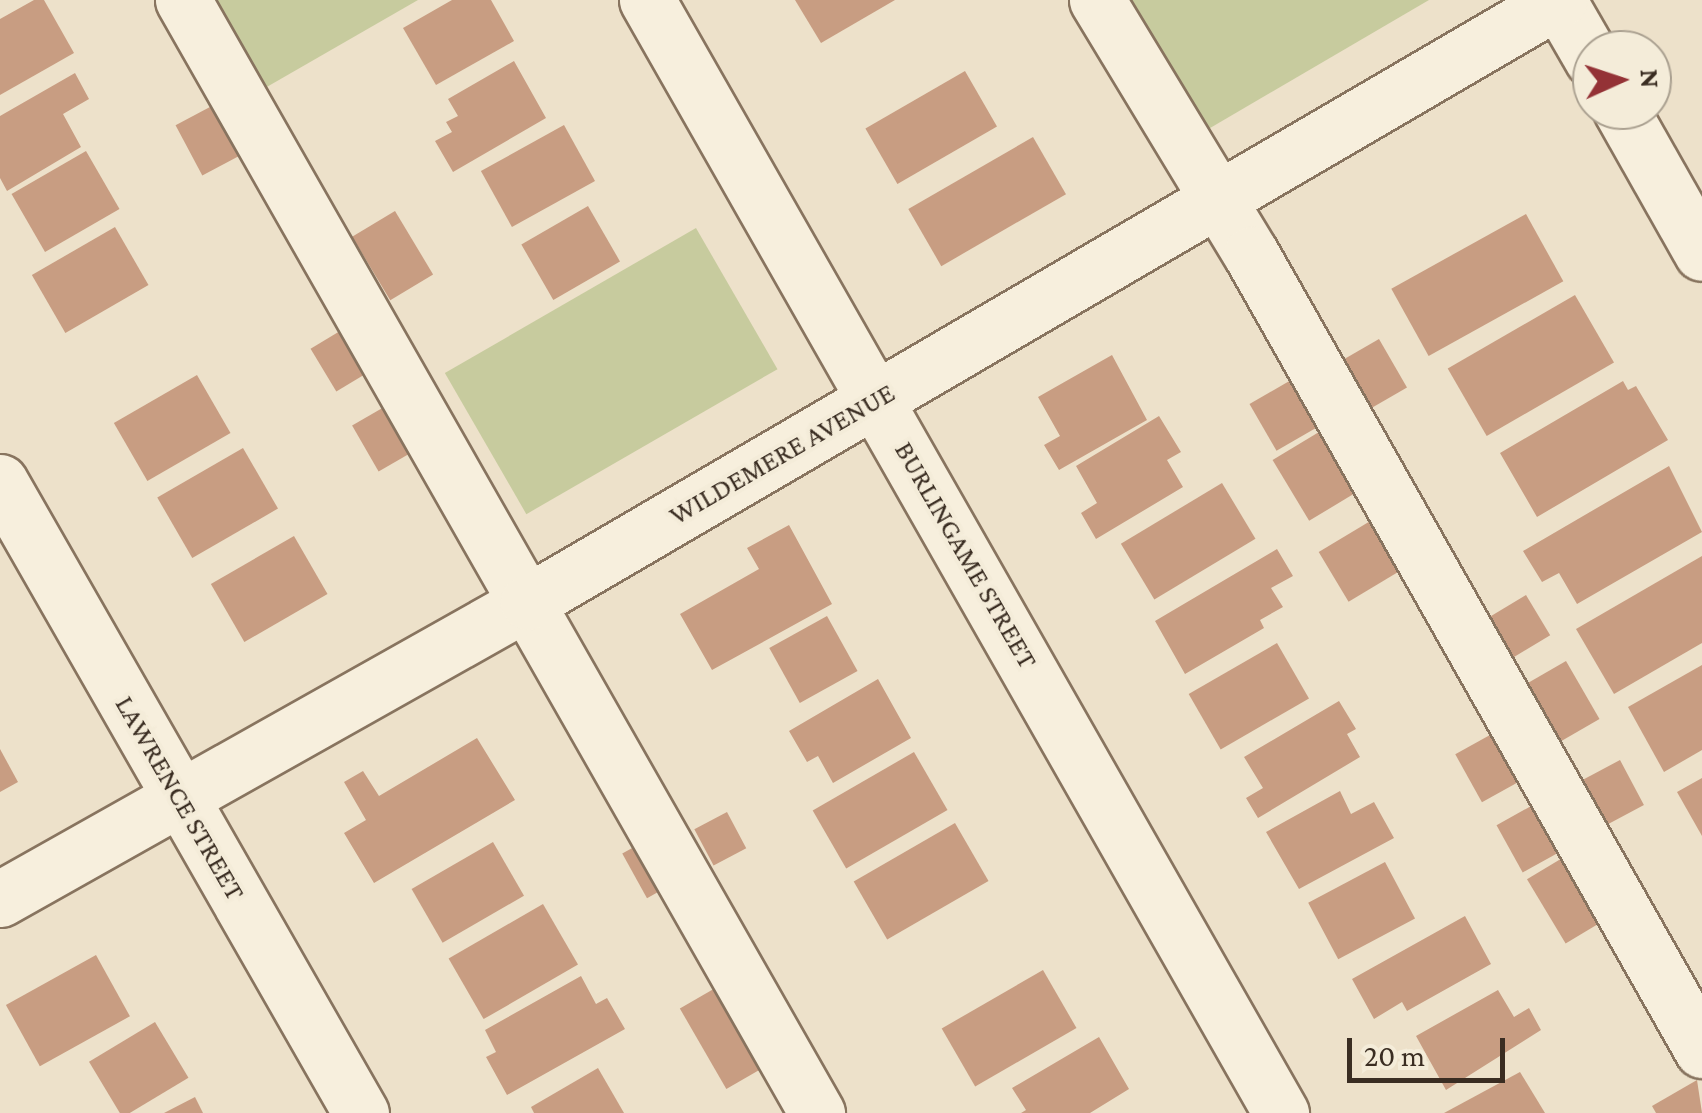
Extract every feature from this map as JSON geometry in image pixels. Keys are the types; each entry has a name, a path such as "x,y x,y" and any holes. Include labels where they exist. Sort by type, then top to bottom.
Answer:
{"street":[{"path":"183,0 817,1113"},
{"name":"BURLINGAME STREET","path":"646,0 1281,1113"},
{"path":"1097,0 1702,1050"},
{"path":"1558,0 1575,30"},
{"name":"WILDEMERE AVENUE","path":"0,898 528,602 1558,0"},
{"path":"1632,130 1702,253"},
{"name":"LAWRENCE STREET","path":"0,482 360,1113"}],"green space":[{"path":"215,0 418,0 265,88"},
{"path":"1129,0 1429,0 1205,131"},
{"path":"696,228 778,369 526,514 445,373"}],"building":[{"path":"34,0 44,0 74,53 0,95 0,19"},
{"path":"452,0 491,0 514,41 436,85 403,28"},
{"path":"795,0 895,0 821,43"},
{"path":"514,61 546,118 453,172 435,141 452,132 446,122 458,116 448,99"},
{"path":"965,71 997,126 897,184 865,128"},
{"path":"75,73 89,99 63,114 81,147 7,191 0,178 0,116"},
{"path":"225,99 252,149 202,176 176,125"},
{"path":"564,125 595,181 512,227 481,171"},
{"path":"1033,137 1066,194 941,266 908,209"},
{"path":"86,151 120,209 45,252 12,194"},
{"path":"588,206 620,261 553,300 521,244"},
{"path":"395,211 433,274 390,300 352,237"},
{"path":"1526,214 1563,281 1429,356 1391,289"},
{"path":"115,227 148,285 65,333 32,275"},
{"path":"1575,295 1614,363 1487,436 1448,368"},
{"path":"350,325 376,368 336,392 311,349"},
{"path":"1379,339 1407,387 1365,411 1337,363"},
{"path":"1112,355 1147,420 1059,470 1044,445 1060,436 1038,397"},
{"path":"197,375 230,433 147,481 114,423"},
{"path":"1298,376 1325,423 1277,451 1250,404"},
{"path":"1623,381 1628,390 1636,386 1668,440 1537,517 1500,453"},
{"path":"398,399 424,445 379,471 352,425"},
{"path":"1159,416 1181,452 1167,460 1183,487 1096,539 1081,513 1097,503 1076,466"},
{"path":"1324,429 1361,490 1309,521 1273,460"},
{"path":"243,448 278,509 192,558 157,498"},
{"path":"1669,466 1702,532 1577,604 1559,573 1542,582 1523,551"},
{"path":"1222,483 1255,539 1154,599 1121,544"},
{"path":"1377,517 1407,567 1349,602 1319,552"},
{"path":"789,525 832,604 712,670 680,614 759,569 747,548"},
{"path":"294,536 328,594 244,642 211,584"},
{"path":"1277,549 1293,576 1271,588 1283,607 1260,620 1264,628 1185,674 1155,621"},
{"path":"1702,556 1702,643 1614,694 1576,629"},
{"path":"1526,595 1550,635 1510,659 1486,619"},
{"path":"827,616 858,671 800,703 769,648"},
{"path":"1277,643 1309,698 1221,749 1189,694"},
{"path":"1566,661 1600,719 1558,743 1524,685"},
{"path":"1702,665 1702,750 1664,772 1628,707"},
{"path":"878,679 911,738 833,783 818,756 807,762 789,731"},
{"path":"1339,701 1356,729 1347,734 1360,757 1258,818 1246,798 1263,788 1244,757"},
{"path":"1499,730 1526,778 1482,802 1455,754"},
{"path":"477,738 515,800 374,883 344,833 366,820 344,782 363,771 379,796"},
{"path":"0,749 18,782 0,792"},
{"path":"914,752 948,810 846,869 813,811"},
{"path":"1620,760 1644,805 1599,829 1575,784"},
{"path":"1702,778 1702,836 1677,792"},
{"path":"1340,791 1351,814 1374,802 1394,838 1299,889 1266,832"},
{"path":"1542,800 1568,847 1523,872 1497,825"},
{"path":"727,812 746,848 714,866 694,829"},
{"path":"955,823 988,881 887,940 854,881"},
{"path":"645,841 670,886 647,898 622,854"},
{"path":"493,842 524,896 443,943 412,889"},
{"path":"1569,854 1608,918 1566,944 1527,879"},
{"path":"1385,862 1415,919 1338,959 1308,903"},
{"path":"543,904 578,965 484,1019 449,958"},
{"path":"1465,916 1491,964 1407,1011 1402,1002 1374,1019 1352,979"},
{"path":"96,955 130,1016 40,1066 6,1005"},
{"path":"1043,970 1076,1028 975,1087 942,1028"},
{"path":"581,976 596,1004 607,998 625,1029 507,1095 486,1057 496,1052 485,1030"},
{"path":"724,983 771,1064 726,1089 680,1008"},
{"path":"1498,990 1514,1017 1529,1008 1541,1030 1446,1090 1416,1036"},
{"path":"155,1022 188,1078 130,1113 120,1113 89,1062"},
{"path":"1099,1037 1129,1089 1090,1113 1021,1113 1026,1110 1012,1088"},
{"path":"598,1068 624,1113 534,1113 531,1107"},
{"path":"1520,1072 1545,1113 1444,1113"},
{"path":"1697,1080 1702,1113 1656,1113 1652,1106"},
{"path":"195,1097 203,1113 164,1113"}]}
